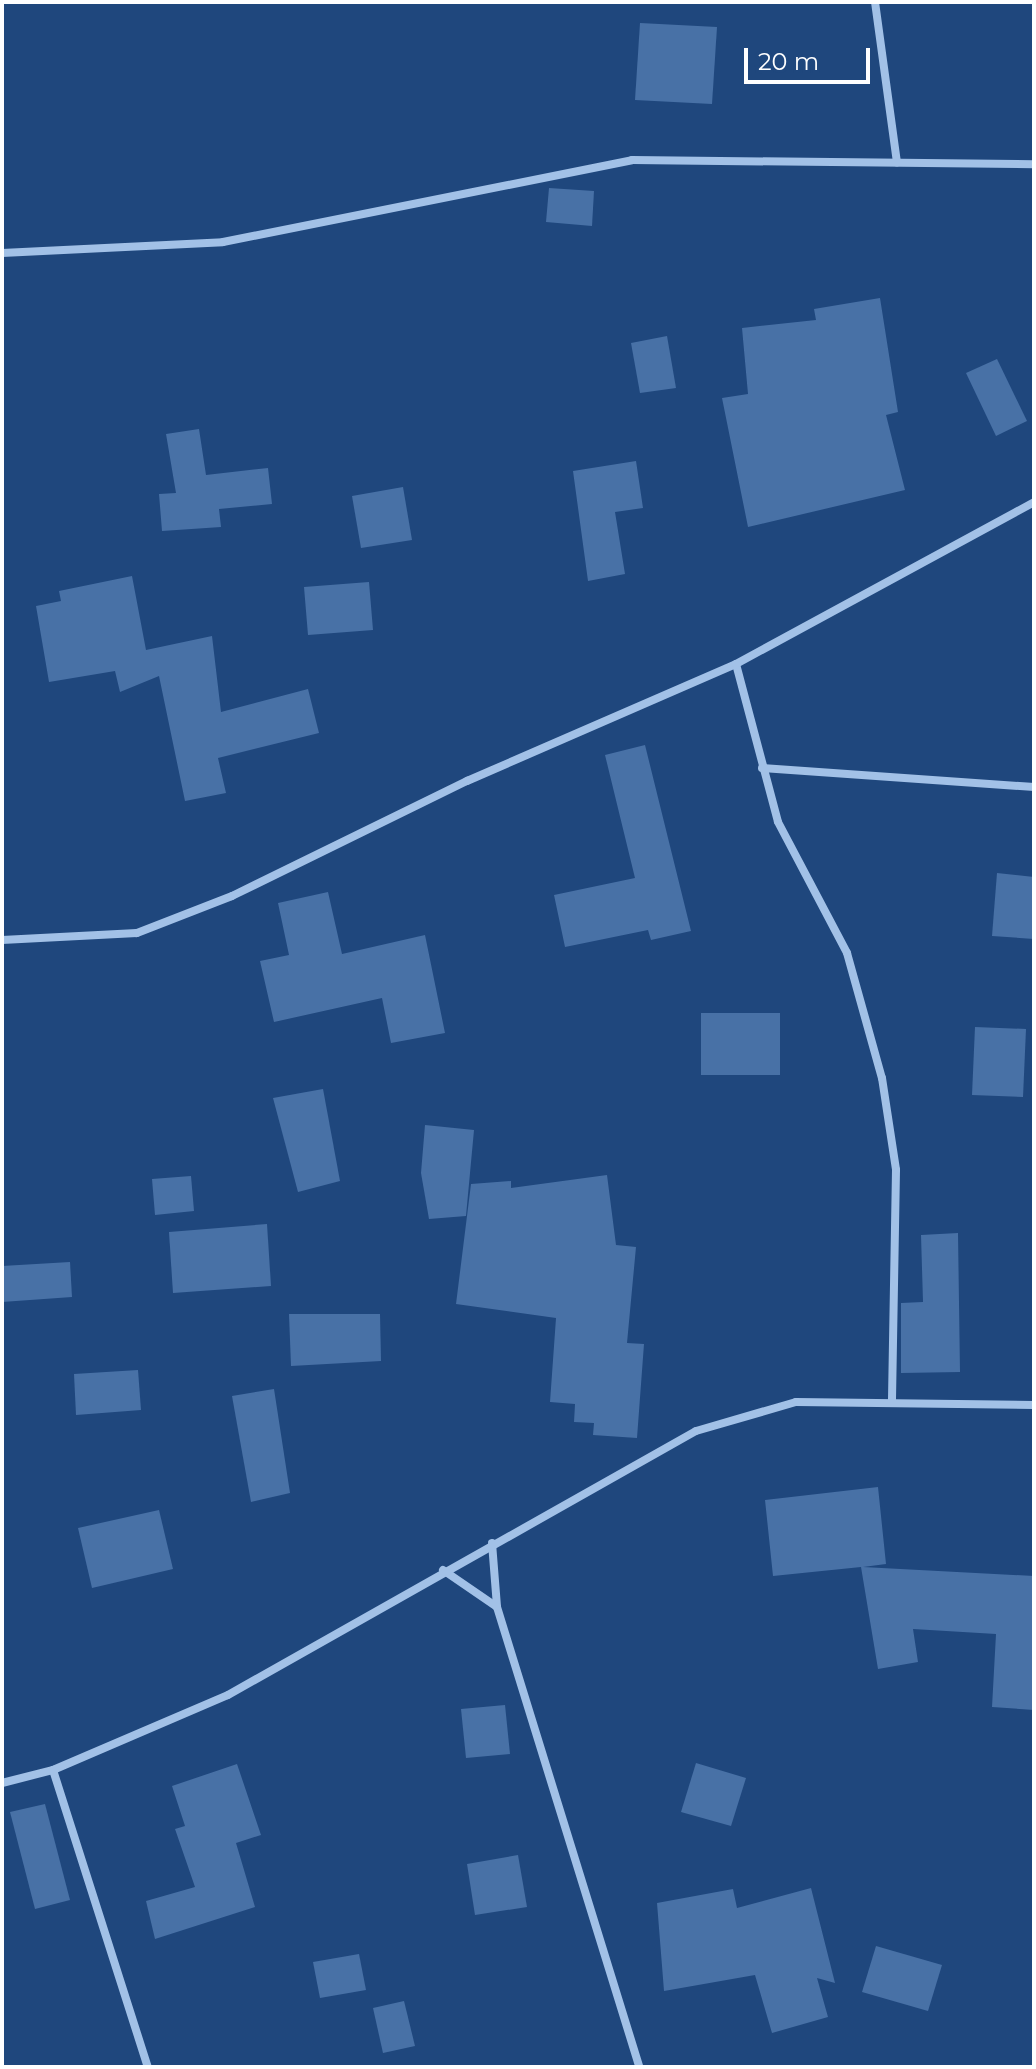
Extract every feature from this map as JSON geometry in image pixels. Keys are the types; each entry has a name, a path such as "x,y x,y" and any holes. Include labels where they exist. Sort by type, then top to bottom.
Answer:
{"street":[{"path":"875,2 897,162"},
{"path":"2,253 223,242 632,160 1034,164"},
{"path":"2,940 137,933 736,664 1034,502"},
{"path":"736,664 778,822 847,953 882,1078 896,1170 892,1403"},
{"path":"762,768 1034,787"},
{"path":"2,1783 53,1770 228,1695 443,1570 696,1431 796,1402 1034,1405"},
{"path":"492,1543 497,1607 639,2067"},
{"path":"443,1570 497,1607"},
{"path":"53,1770 148,2067"}],"building":[{"path":"640,23 717,27 712,104 635,100"},
{"path":"549,188 594,191 592,226 546,222"},
{"path":"880,298 898,412 886,415 905,490 748,527 722,398 748,394 742,328 816,320 814,309"},
{"path":"667,336 676,388 640,393 631,343"},
{"path":"997,359 1027,421 996,436 966,373"},
{"path":"199,429 206,475 268,468 272,504 219,509 221,527 162,531 159,494 176,493 166,434"},
{"path":"636,461 643,508 615,512 625,574 588,581 573,471"},
{"path":"403,487 412,540 361,548 352,496"},
{"path":"132,576 146,650 212,636 221,712 308,689 319,733 218,758 226,793 185,801 159,676 120,692 115,671 49,682 36,606 61,601 59,591"},
{"path":"369,582 373,630 308,635 304,587"},
{"path":"645,745 691,931 651,940 648,930 565,947 554,895 635,878 605,755"},
{"path":"997,873 1034,877 1034,939 992,936"},
{"path":"328,892 342,954 425,935 445,1033 391,1043 382,998 274,1022 260,961 289,955 278,903"},
{"path":"701,1013 780,1013 780,1075 701,1075"},
{"path":"975,1027 1026,1029 1023,1097 972,1095"},
{"path":"323,1089 340,1181 298,1192 273,1098"},
{"path":"425,1125 474,1130 466,1216 429,1219 421,1173"},
{"path":"607,1175 616,1245 636,1247 627,1343 644,1344 637,1438 593,1435 594,1423 574,1422 575,1404 550,1402 556,1318 456,1304 471,1184 511,1181 511,1188"},
{"path":"191,1176 194,1211 155,1215 152,1179"},
{"path":"267,1224 271,1286 173,1293 169,1232"},
{"path":"958,1233 960,1372 901,1373 901,1303 923,1302 921,1235"},
{"path":"70,1262 72,1297 2,1302 2,1266"},
{"path":"289,1314 380,1314 381,1361 291,1366"},
{"path":"138,1370 141,1410 76,1415 74,1374"},
{"path":"274,1389 290,1493 251,1502 232,1396"},
{"path":"878,1487 886,1564 863,1567 1034,1576 1034,1710 992,1707 996,1634 913,1629 918,1662 878,1669 861,1567 773,1576 765,1500"},
{"path":"159,1510 173,1569 92,1588 78,1528"},
{"path":"505,1705 510,1754 466,1758 461,1709"},
{"path":"696,1763 746,1778 731,1826 681,1812"},
{"path":"237,1764 261,1835 236,1843 255,1907 155,1939 146,1901 195,1887 175,1829 185,1826 172,1786"},
{"path":"45,1804 70,1900 35,1909 10,1812"},
{"path":"518,1855 527,1907 475,1915 467,1864"},
{"path":"811,1888 835,1983 817,1978 828,2017 772,2033 755,1975 664,1991 657,1903 733,1889 737,1908"},
{"path":"876,1946 942,1965 928,2011 862,1992"},
{"path":"359,1954 366,1990 320,1998 313,1962"},
{"path":"404,2001 415,2046 383,2053 373,2008"}]}
